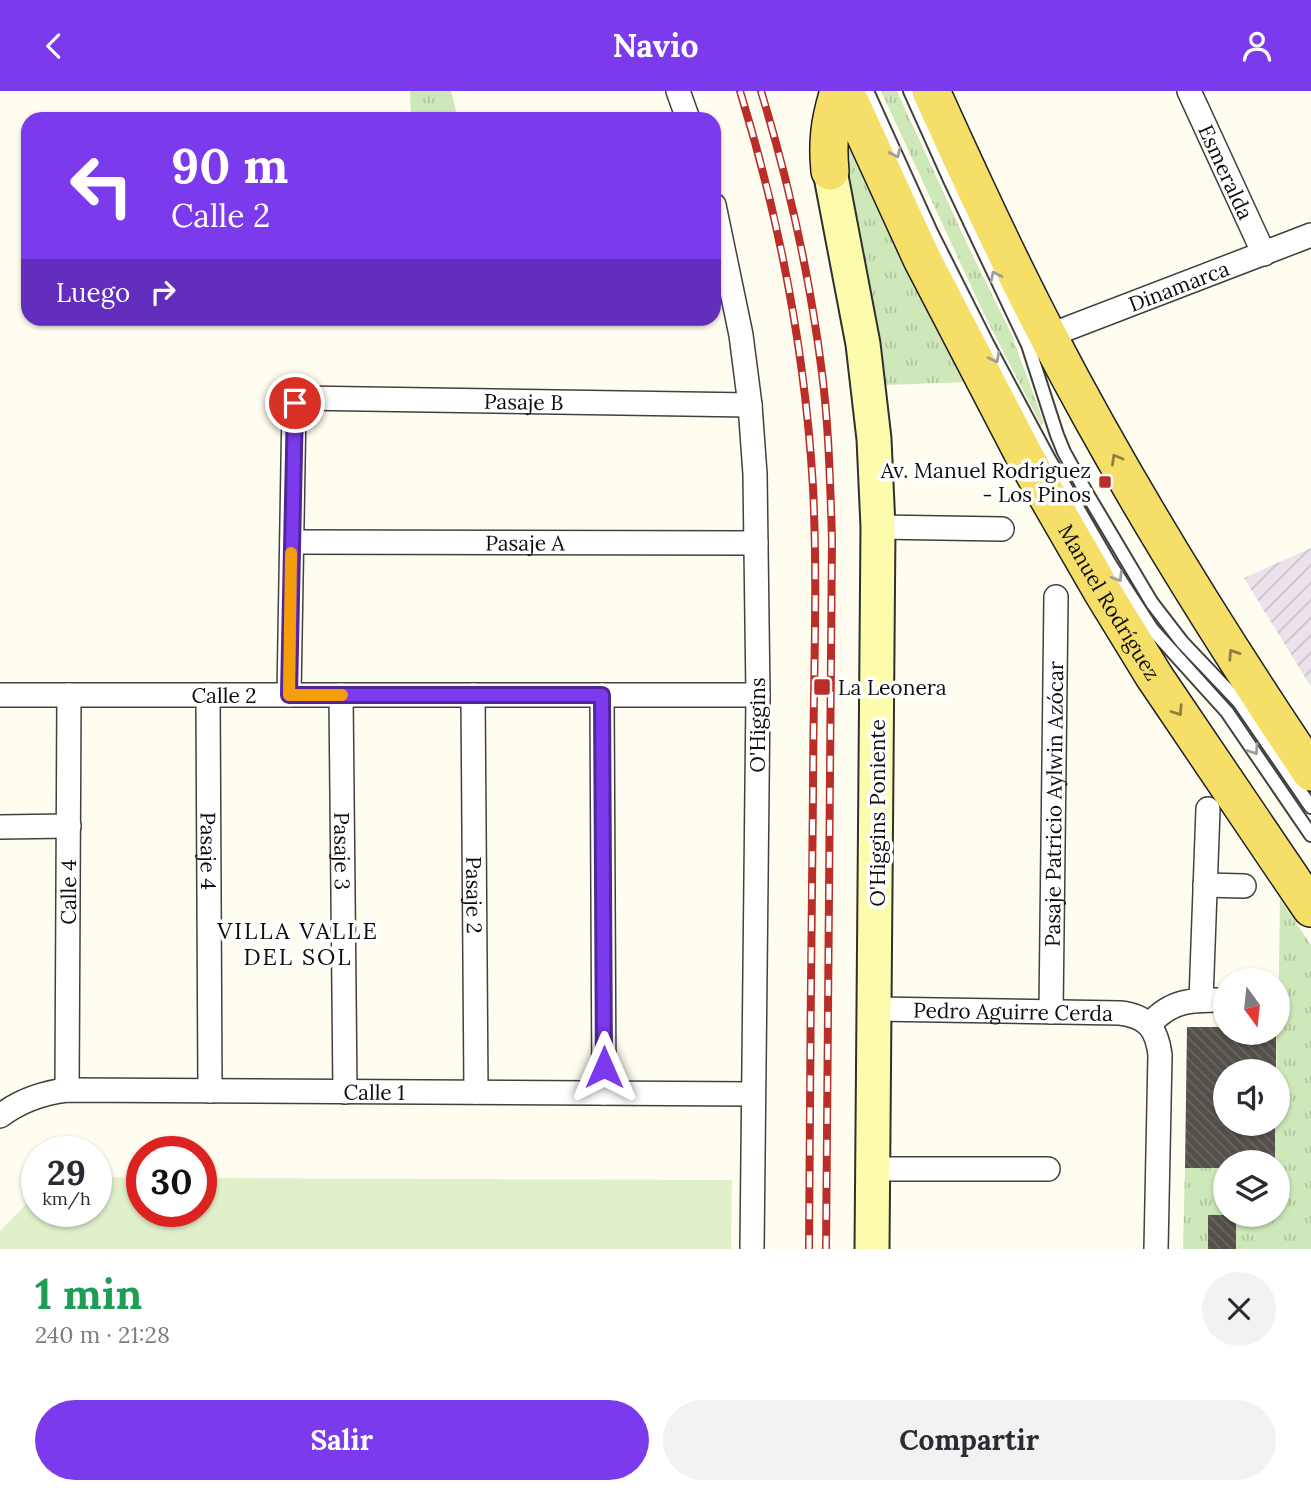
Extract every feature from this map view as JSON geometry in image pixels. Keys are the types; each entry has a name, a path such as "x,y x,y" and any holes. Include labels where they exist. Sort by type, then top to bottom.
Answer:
{"main road":[{"path":"830,171 830,122 839,91"},
{"name":"Manuel Rodríguez","path":"845,91 922,259 1027,461 1154,676 1311,908"},
{"path":"931,91 1002,244 1113,454 1218,631 1311,772"}],"street":[{"path":"678,91 686,112"},
{"name":"Esmeralda","path":"1189,91 1264,254"},
{"name":"O'Higgins Poniente","path":"830,171 863,344 874,439 878,527 872,1249"},
{"name":"Dinamarca","path":"1048,335 1311,235"},
{"name":"O'Higgins","path":"721,264 741,335 755,474 758,695 752,1249"},
{"name":"Pasaje B","path":"292,542 294,406 297,400 304,397 750,405"},
{"path":"878,527 1002,529"},
{"path":"289,695 292,542"},
{"name":"Pasaje A","path":"292,542 756,543"},
{"name":"Pasaje Patricio Aylwin Azócar","path":"1051,1012 1056,597"},
{"name":"Calle 2","path":"0,695 758,695"},
{"name":"Calle 4","path":"67,1090 69,695"},
{"name":"Pasaje 4","path":"208,695 211,1091"},
{"name":"Pasaje 3","path":"341,695 345,1092"},
{"name":"Pasaje 2","path":"473,695 477,1092"},
{"path":"602,695 604,1093"},
{"path":"1201,1000 1208,809"},
{"path":"0,827 69,826"},
{"path":"1205,884 1244,886"},
{"path":"1156,1249 1160,1055 1149,1025 1171,1006 1186,1001 1213,1000"},
{"name":"Pedro Aguirre Cerda","path":"875,1009 1129,1014 1149,1025"},
{"name":"Calle 1","path":"0,1116 29,1098 67,1090 753,1094"},
{"path":"874,1169 1048,1169"}],"lane":[{"path":"867,91 987,343 1049,459 1110,564 1152,629 1233,720 1311,835"},
{"path":"910,91 1028,345 1057,435 1081,484 1159,613 1182,642 1239,702 1311,807"}],"shaded area":[{"path":"1311,548 1311,687 1244,578"}],"green space":[{"path":"410,91 451,91 456,112 411,112"},
{"path":"881,91 897,91 1011,333 1044,423 1041,425 984,314"},
{"path":"841,113 968,382 886,385 837,162"},
{"path":"1280,899 1311,945 1311,1249 1183,1249 1185,1168 1213,1168 1213,1227 1290,1227 1290,1150 1275,1150 1275,1136 1290,1136 1290,1059 1277,1059 1276,1045 1290,1045 1290,968 1279,968"},
{"path":"112,1177 126,1178 126,1227 217,1227 217,1178 732,1180 731,1249 0,1249 0,1231 21,1209 21,1227 112,1227"}],"building":[{"path":"1187,1027 1213,1027 1213,1045 1276,1045 1276,1059 1213,1059 1213,1136 1275,1136 1275,1150 1213,1150 1213,1168 1185,1168"},
{"path":"1208,1215 1213,1215 1213,1227 1236,1227 1236,1249 1208,1249"}],"railway":[{"path":"740,91 779,238 804,386 813,487 815,602 809,1249"},
{"path":"761,91 781,160 805,266 822,373 829,455 832,538 826,1249"}],"slow traffic":[{"path":"291,553 289,695 342,695"}],"place":[{"name":"Av. Manuel Rodríguez - Los Pinos","path":"1105,482"},
{"name":"La Leonera","path":"822,687"}],"district":[{"name":"VILLA VALLE DEL SOL","path":"298,943"}],"route":[{"path":"295,403 289,695 602,695 604,1067"}]}
